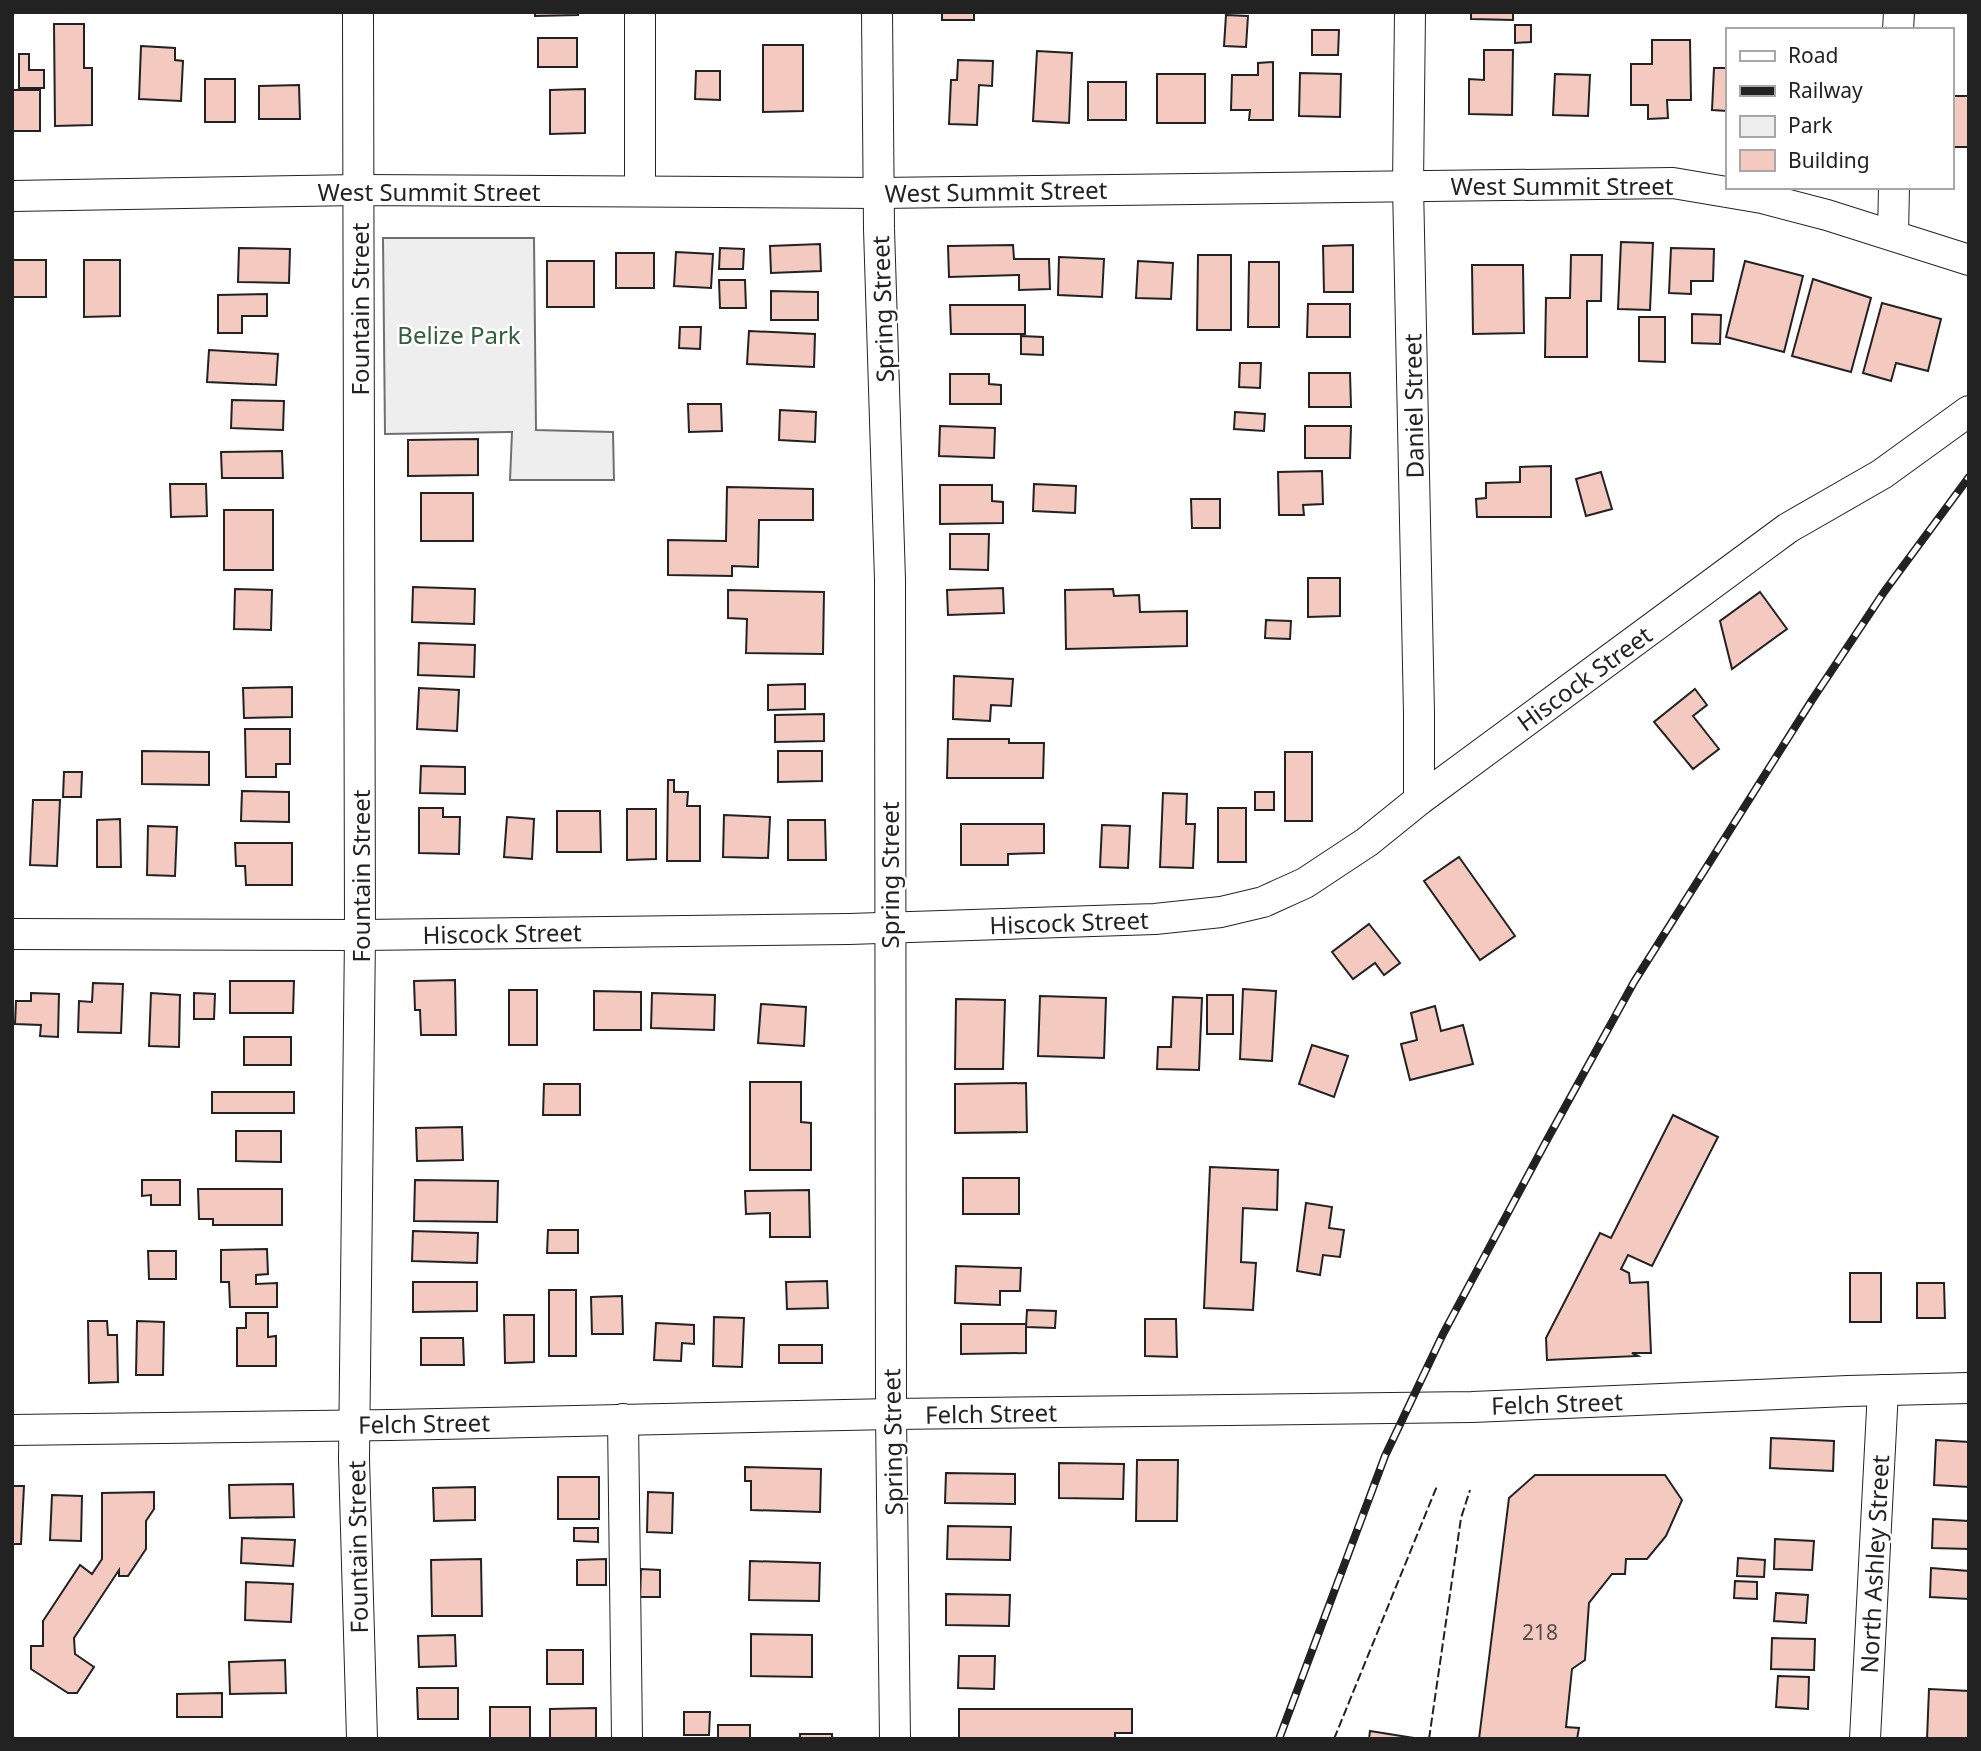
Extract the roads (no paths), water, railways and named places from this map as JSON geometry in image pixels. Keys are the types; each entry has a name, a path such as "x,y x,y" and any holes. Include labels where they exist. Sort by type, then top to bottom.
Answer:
{"street":[{"name":"Fountain Street","path":"358,12 360,935 354,1424 362,1739"},
{"path":"640,12 640,190"},
{"name":"Spring Street","path":"877,12 878,193 890,580 891,1414 895,1739"},
{"name":"Daniel Street","path":"1410,12 1408,185 1419,800"},
{"name":"West Summit Street","path":"12,196 358,190 878,193 1673,183 1762,198 1827,215 1969,260"},
{"path":"1893,235 1894,189"},
{"name":"Hiscock Street","path":"12,934 360,935 889,928 1155,919 1221,912 1263,902 1305,883 1367,842 1419,800 1788,527 1882,474 1969,411"},
{"name":"Felch Street","path":"12,1430 891,1414 1472,1407 1969,1388"},
{"name":"North Ashley Street","path":"1866,1739 1883,1390"},
{"path":"623,1419 627,1739"}],"railway":[{"path":"1279,1739 1385,1456 1443,1334 1548,1138 1634,982 1812,700 1884,592 1969,477"}],"park label":[{"name":"Belize Park","path":"459,334"}]}
